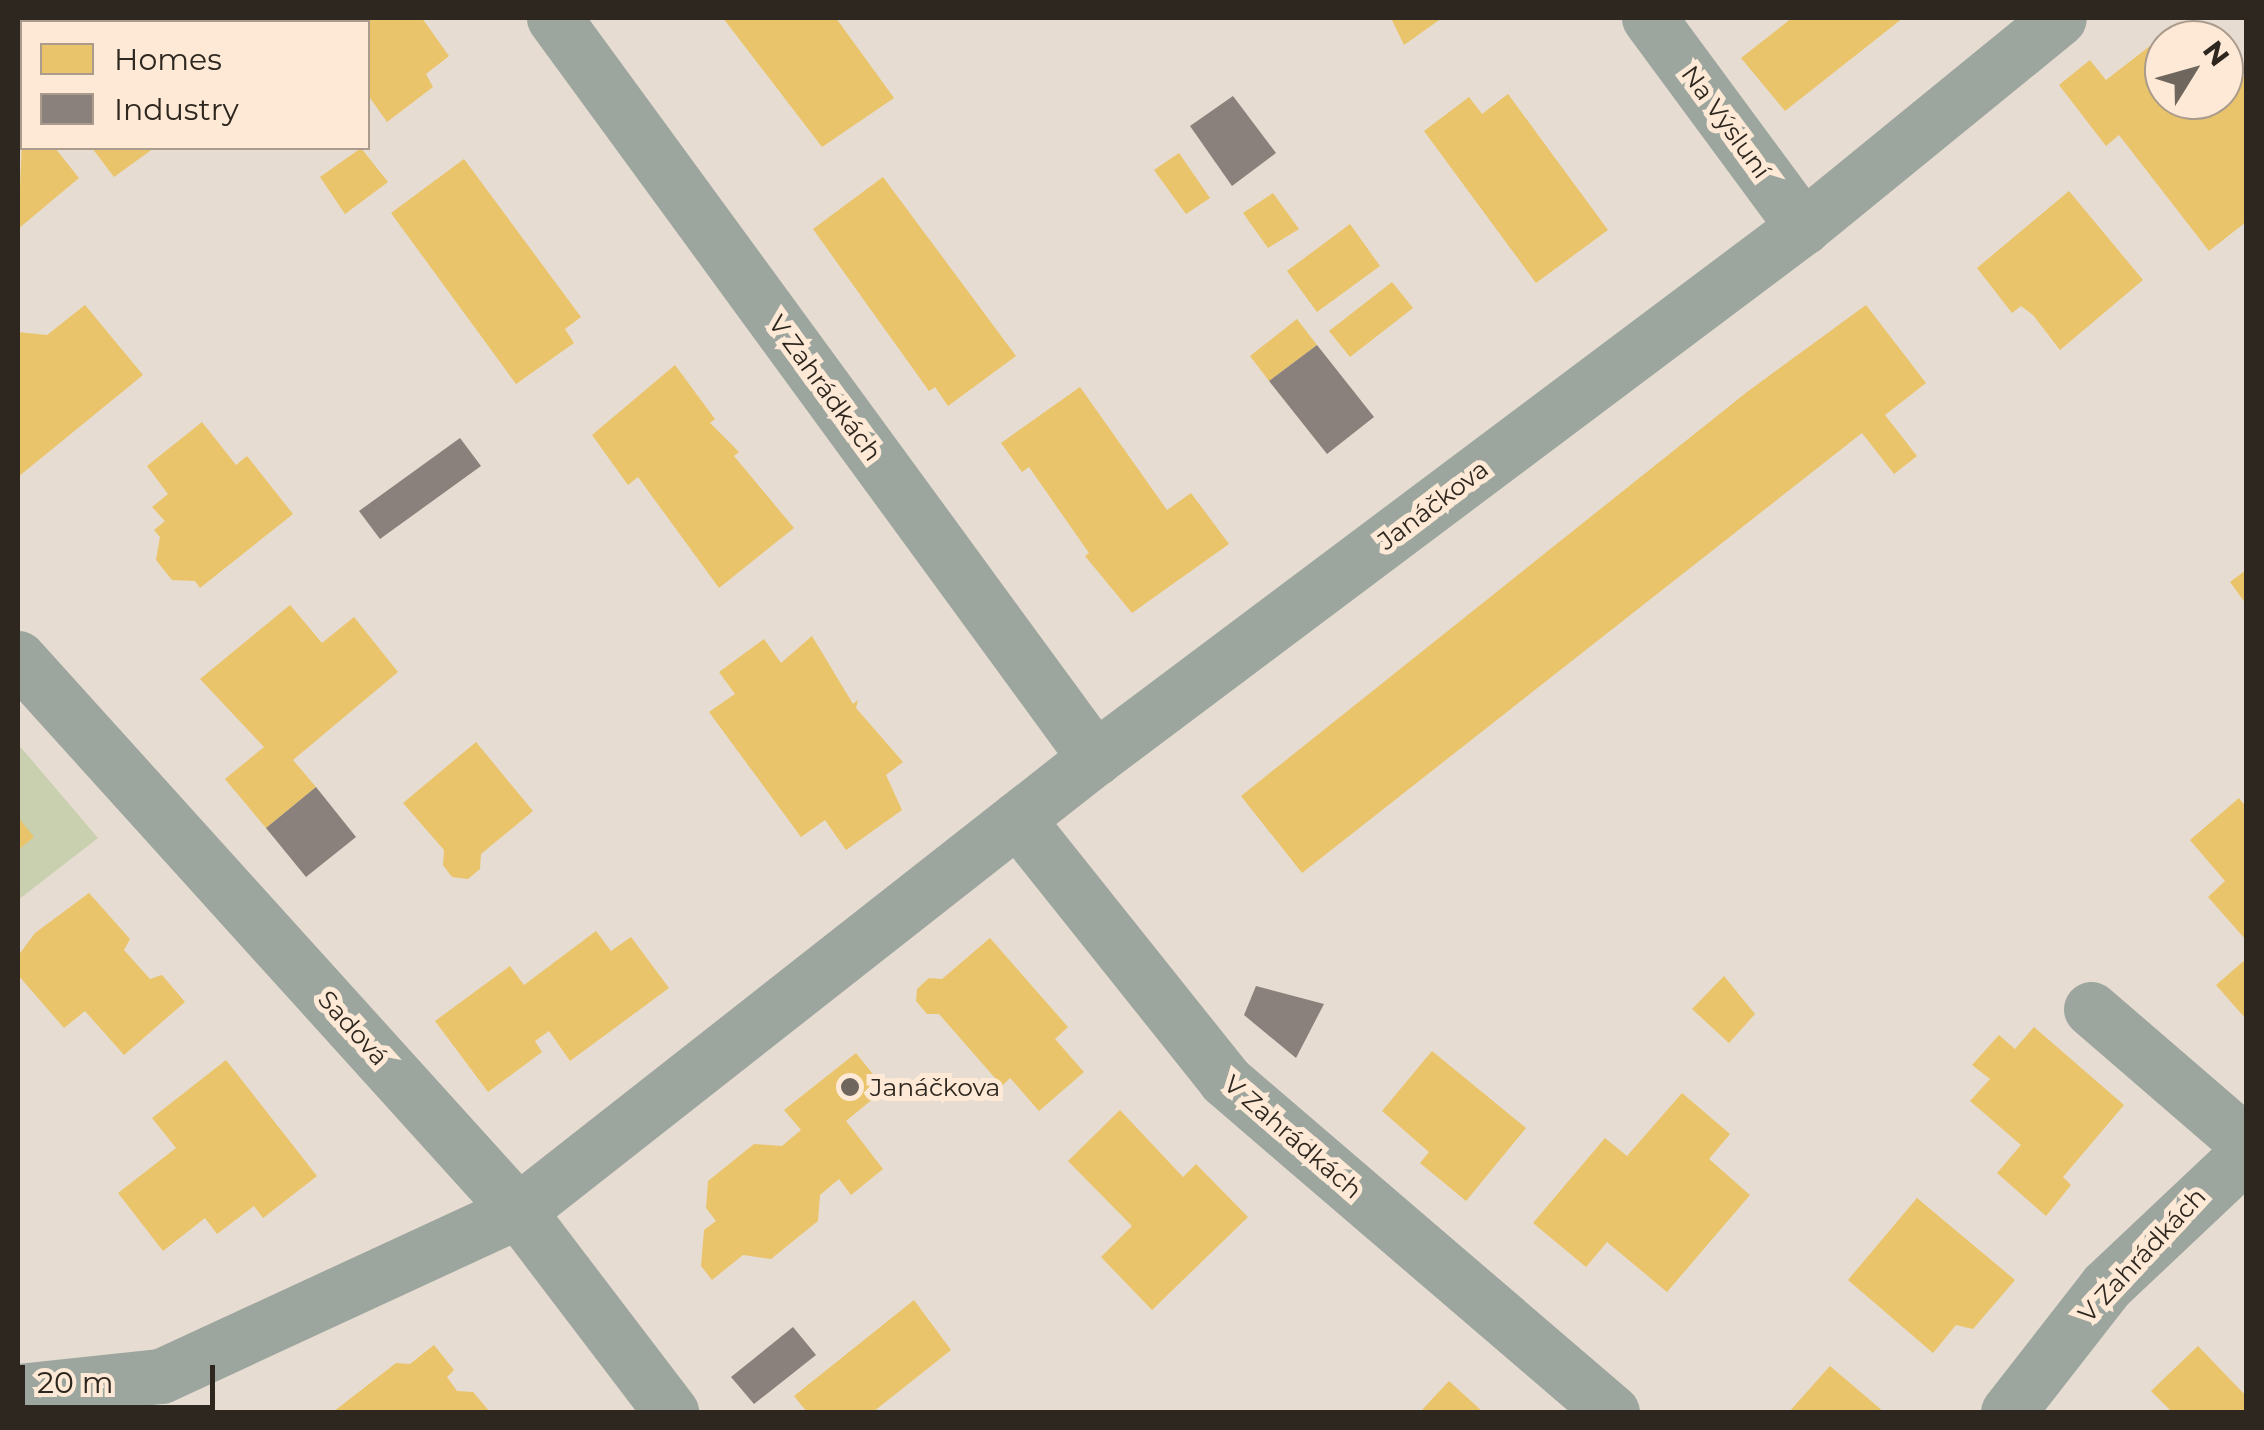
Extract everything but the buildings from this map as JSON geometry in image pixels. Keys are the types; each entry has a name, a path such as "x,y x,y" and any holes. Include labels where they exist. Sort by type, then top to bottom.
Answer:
{"street":[{"name":"V Zahrádkách","path":"554,18 1095,758"},
{"name":"Na Výsluní","path":"1649,18 1804,227"},
{"name":"Janáčkova","path":"18,1391 160,1376 518,1211 1095,758 1804,227 2059,18"},
{"name":"Sadová","path":"18,658 518,1211 671,1412"},
{"name":"V Zahrádkách","path":"1017,819 1225,1080 1612,1412"},
{"path":"2092,1009 2246,1143"},
{"name":"V Zahrádkách","path":"2008,1412 2106,1286 2246,1154"}],"green space":[{"path":"18,744 98,838 18,900"}],"place":[{"name":"Janáčkova","path":"850,1087"}]}
